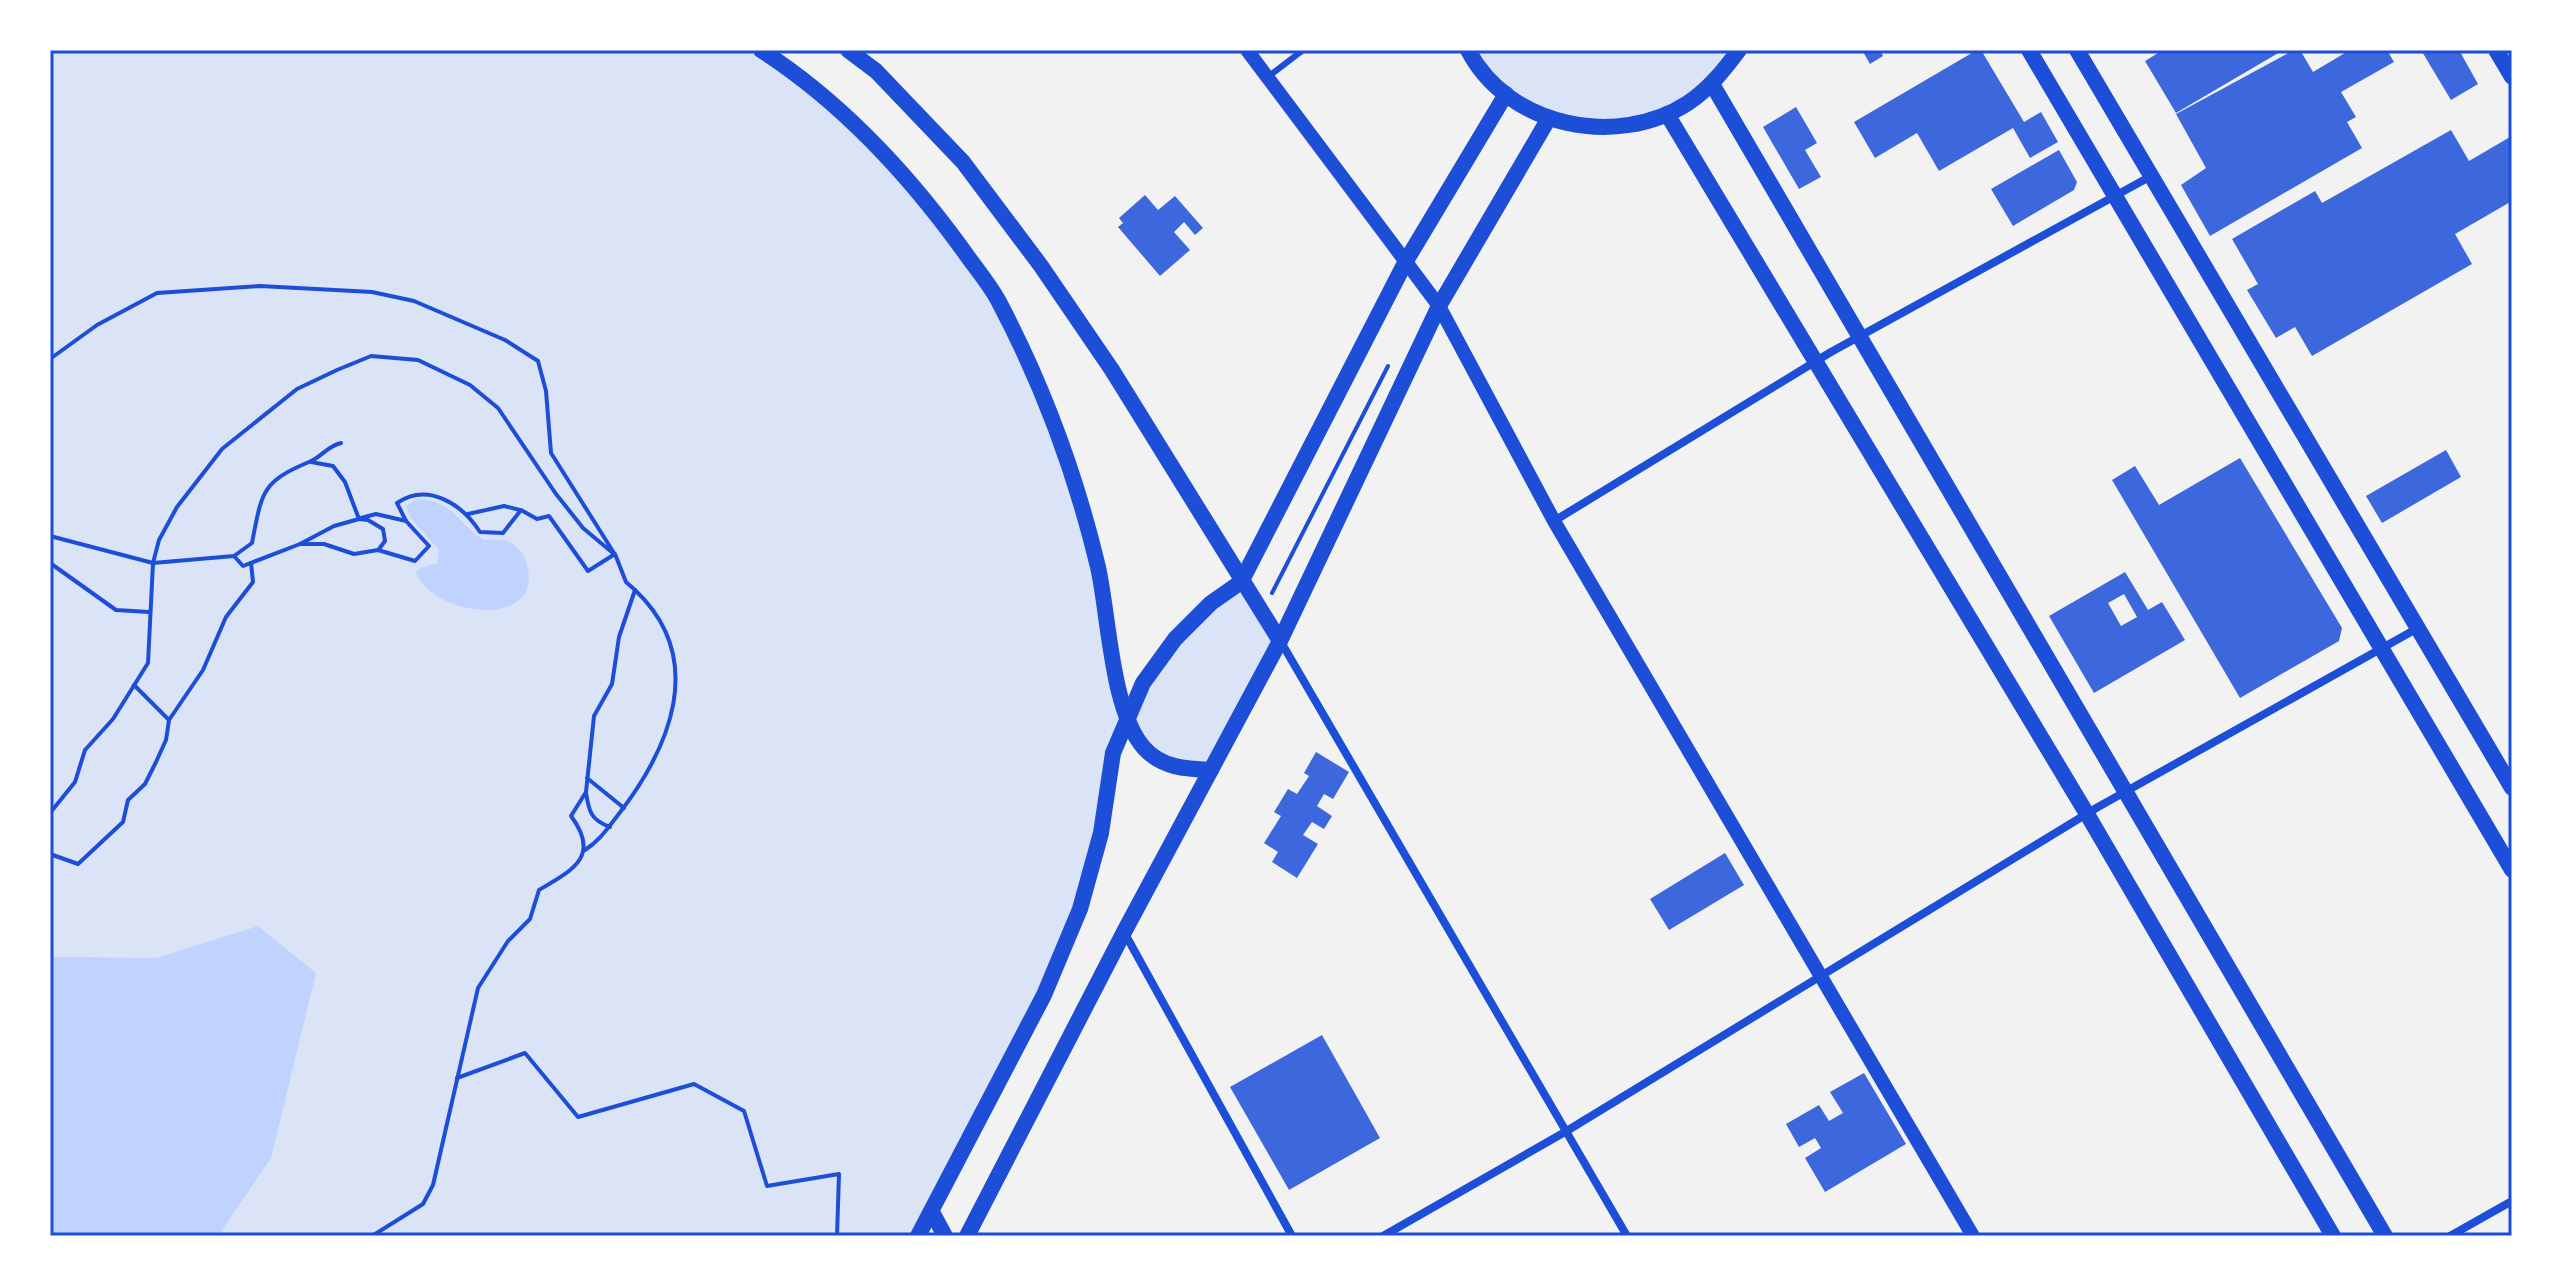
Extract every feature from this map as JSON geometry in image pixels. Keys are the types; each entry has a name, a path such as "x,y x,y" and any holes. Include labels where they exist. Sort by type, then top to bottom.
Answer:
{"main road":[{"path":"761,50 867,136 933,209 996,297 1038,385 1072,477 1098,567 1127,718 1145,749 1173,768 1211,770"},
{"path":"848,50 876,71 963,162 1041,266 1129,397 1280,641"},
{"path":"1468,50 1475,63 1506,94 1549,118 1578,126 1608,127 1638,124 1667,114 1712,84 1739,50"},
{"path":"2029,50 2512,870"},
{"path":"2077,50 2512,788"},
{"path":"2496,50 2512,77"},
{"path":"1712,84 2385,1236"},
{"path":"918,1236 1044,995 1080,909 1101,833 1113,753 1143,683 1175,639 1211,603 1241,582 1406,261 1506,94"},
{"path":"1667,114 2087,814 2333,1236"},
{"path":"967,1236 1124,932 1280,641 1439,306 1549,118"},
{"path":"932,1212 945,1236"}],"street":[{"path":"1247,50 1439,306 1554,521 1973,1236"},
{"path":"1554,521 1817,360 2153,175"},
{"path":"1383,1236 1565,1132 2087,814 2419,628"},
{"path":"1280,641 1627,1236"},
{"path":"1124,932 1292,1236"},
{"path":"2450,1236 2512,1201"}],"lane":[{"path":"1269,76 1303,50"}],"path":[{"path":"50,359 97,325 157,293 260,286 372,292 414,301 505,340 538,361 546,391 551,453 615,554 626,582 647,601 668,643 676,693 672,717 653,768 601,839 585,850 574,869 539,890 530,919 508,941 478,988 433,1185 423,1204 372,1236"},
{"path":"50,813 75,782 85,750 113,719 148,663 153,563 159,540 177,507 222,449 297,389 371,356 418,360 470,385 498,408 583,528 615,554"},
{"path":"311,462 329,446 341,443"},
{"path":"50,536 153,563 234,556 252,543 271,479 296,465 311,462 333,466 345,482 359,519"},
{"path":"300,544 324,544 354,554 378,550 415,561 429,546 406,521 397,503 412,493 436,495 468,514 480,532 503,533 521,510"},
{"path":"468,514 504,506 521,510 537,519 549,516 588,571 615,554"},
{"path":"234,556 243,566 300,544 334,526 376,514 406,521"},
{"path":"359,519 368,520 383,529 385,541 378,550"},
{"path":"50,563 116,610 150,612"},
{"path":"50,854 78,864 123,822 128,800 145,784 166,740 169,720 203,670 226,617 253,582 251,563"},
{"path":"610,827 595,821 589,811 587,778 594,716 612,684 619,637 635,590"},
{"path":"134,685 169,720"},
{"path":"587,778 624,808"},
{"path":"585,850 583,832 571,816 586,792"},
{"path":"457,1078 525,1053 578,1117 694,1084 744,1111 767,1186 839,1174 837,1236"}],"shaded area":[{"path":"50,50 761,50 867,136 996,297 1072,477 1127,717 1143,683 1241,582 1280,641 1211,770 1173,768 1128,719 1080,909 918,1236 50,1236"},
{"path":"1468,50 1739,50 1712,84 1638,124 1534,113"}],"water":[{"path":"416,499 440,504 484,540 503,540 519,549 529,575 525,593 519,600 494,610 478,610 447,601 423,584 416,573 420,568 437,563 439,550 410,517 406,506"},
{"path":"258,926 316,973 271,1158 218,1236 50,1236 50,957 156,958"}],"building":[{"path":"1862,50 1880,50 1883,56 1870,64"},
{"path":"1981,50 2024,122 2041,112 2058,142 2030,158 2013,128 1939,171 1917,133 1875,158 1854,122"},
{"path":"2163,50 2280,52 2176,113 2145,61"},
{"path":"2294,50 2300,50 2313,72 2350,50 2387,50 2394,62 2341,92 2356,117 2347,122 2362,148 2210,236 2181,185 2206,168 2176,114"},
{"path":"2421,50 2459,50 2478,84 2451,100"},
{"path":"1796,107 1817,143 1805,150 1821,177 1799,189 1763,127"},
{"path":"2451,130 2469,161 2510,137 2512,140 2512,201 2455,234 2472,264 2312,356 2295,327 2276,338 2247,290 2258,284 2232,239 2315,191 2322,203"},
{"path":"2059,150 2077,182 2074,190 2013,226 1991,189"},
{"path":"1145,195 1158,210 1175,196 1203,228 1195,235 1184,222 1174,232 1190,250 1160,276 1118,227 1123,223 1119,218"},
{"path":"2446,450 2461,477 2382,523 2366,496"},
{"path":"2240,458 2342,628 2339,641 2240,698 2112,480 2135,466 2159,505"},
{"path":"2125,572 2148,610 2162,602 2185,640 2094,693 2049,616","holes":["2124,594 2137,617 2121,626 2108,603"]},
{"path":"1316,752 1349,772 1333,799 1324,794 1317,806 1332,816 1324,829 1312,822 1303,835 1318,844 1297,878 1272,862 1278,852 1264,843 1281,816 1274,812 1288,789 1297,794 1309,776 1304,773"},
{"path":"1725,853 1744,885 1669,930 1650,899"},
{"path":"1322,1035 1380,1138 1289,1190 1230,1087"},
{"path":"1864,1073 1906,1144 1825,1192 1805,1158 1821,1148 1815,1138 1799,1147 1786,1124 1819,1105 1829,1121 1843,1113 1830,1092"}]}
